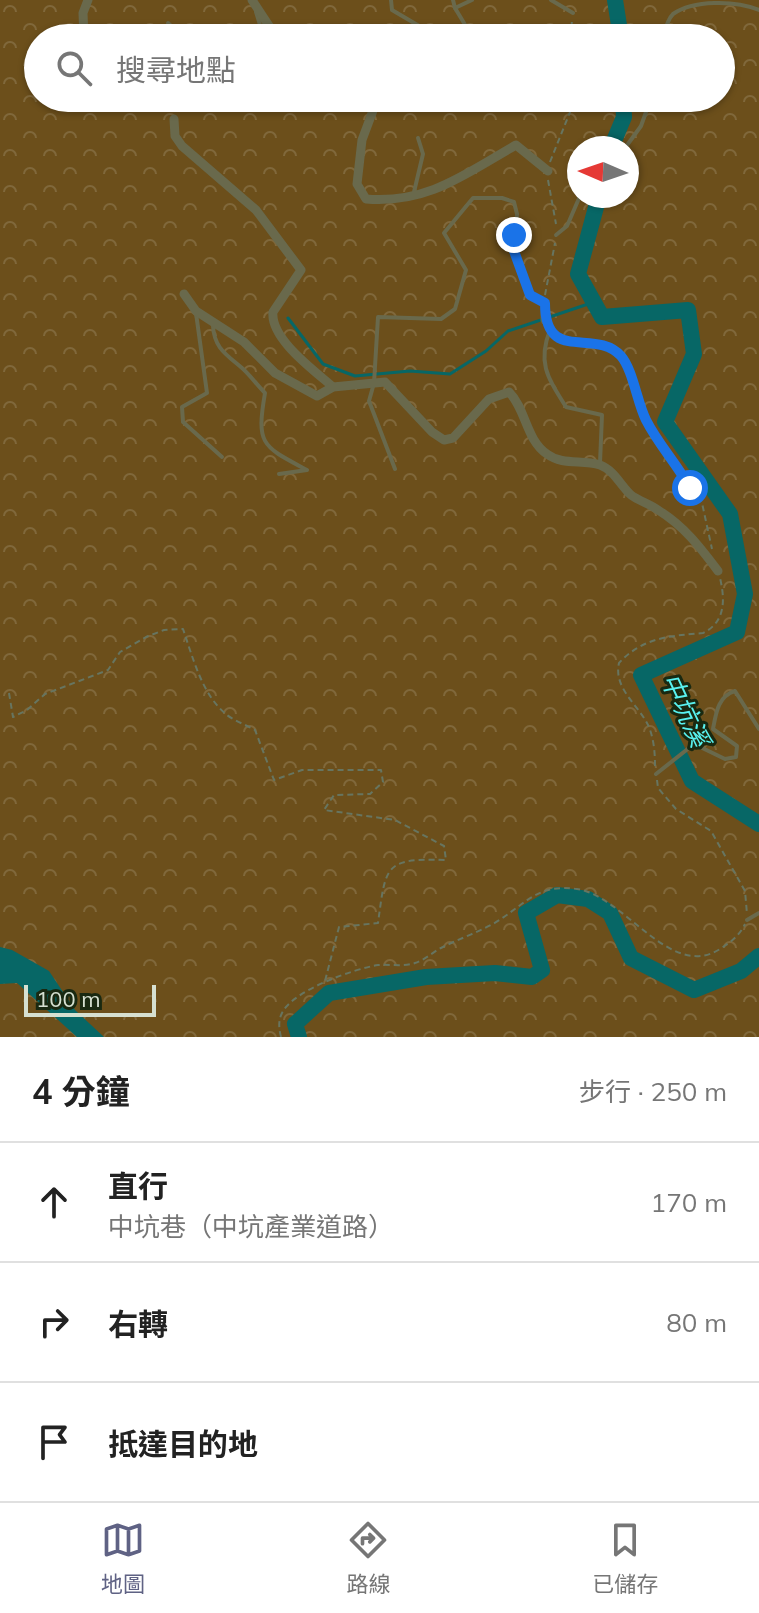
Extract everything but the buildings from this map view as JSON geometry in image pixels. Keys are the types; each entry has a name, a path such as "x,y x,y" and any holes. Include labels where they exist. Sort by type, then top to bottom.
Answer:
{"street":[{"path":"83,24 83,13 88,0"},
{"path":"252,1 268,24"},
{"path":"372,112 362,140 357,184 366,199 389,201 413,198 438,189 516,145 548,171"},
{"path":"174,119 175,136 182,146 256,210 301,270 273,312 272,319 286,344 333,387"},
{"path":"184,294 196,311 244,342 275,373 317,396 333,387 385,382 432,432 444,440 453,438 489,399 509,392 516,399 534,441 545,454 561,461 600,465 631,495 659,510 690,533 718,571"}],"lane":[{"path":"391,0 392,10 416,24"},
{"path":"453,0 465,24"},
{"path":"455,8 472,0"},
{"path":"551,0 573,13"},
{"path":"252,1 259,24"},
{"path":"667,24 674,12 687,5 721,1 759,10"},
{"path":"634,136 646,112"},
{"path":"413,198 423,154 418,138"},
{"path":"395,469 369,401 374,382 378,317 441,319 455,309 466,270 444,233 473,198 502,198 514,202 517,214 514,251 530,295 546,316 543,349 546,370 566,407 602,415 600,465"},
{"path":"556,235 567,226 575,208"},
{"path":"196,311 207,393 182,407 183,422 222,457"},
{"path":"213,322 213,336 220,351 245,370 265,393 259,424 263,441 278,455 307,470 279,474"},
{"path":"656,774 694,744 725,759 736,757 737,746 713,729 717,708 727,694 735,691 759,729"},
{"path":"747,920 759,913"}],"path":[{"path":"570,112 548,171 551,204 557,223 548,272 546,316 560,339 602,345 620,356 647,422 702,503 713,554"},
{"path":"281,1037 279,1021 293,1000 324,983 367,968 414,964 501,919 542,890 558,888 590,892 603,898 655,940 682,954 699,957 714,953 740,934 747,920 745,891 711,831 676,809 658,788 655,749 648,727 640,711 630,702 619,677 619,663 634,648 653,639 703,633 710,629 720,618 724,603 718,571"},
{"path":"9,693 13,717 27,710 45,694 108,670 120,652 146,637 164,630 183,629 198,673 209,693 226,714 255,730 274,780 302,770 381,770 383,782 370,794 334,795 324,810 395,820 444,846 446,860 409,859 391,870 383,886 378,923 339,927 324,983"}],"green space":[{"path":"0,0 759,0 759,1037 0,1037"}],"water":[{"path":"0,947 12,950 49,971 75,1010 104,1037 77,1037 17,983 0,984"}],"waterway":[{"name":"中坑溪","path":"615,0 619,24"},
{"name":"中坑溪","path":"616,136 624,112"},
{"name":"中坑溪","path":"596,208 578,274 602,317 688,310 694,354 665,422 730,514 745,594 737,632 641,675 692,781 759,824"},
{"path":"288,318 323,364 355,376 410,371 450,374 486,351 508,331 594,302"},
{"name":"中坑溪","path":"299,1037 295,1024 329,993 426,977 495,973 532,977 542,970 526,913 557,895 588,899 610,913 631,958 694,990 741,971 759,956"}],"route":[{"path":"514,235 514,251 530,295 545,303 545,320 550,330 560,339 602,345 620,356 647,422 690,488"}]}
